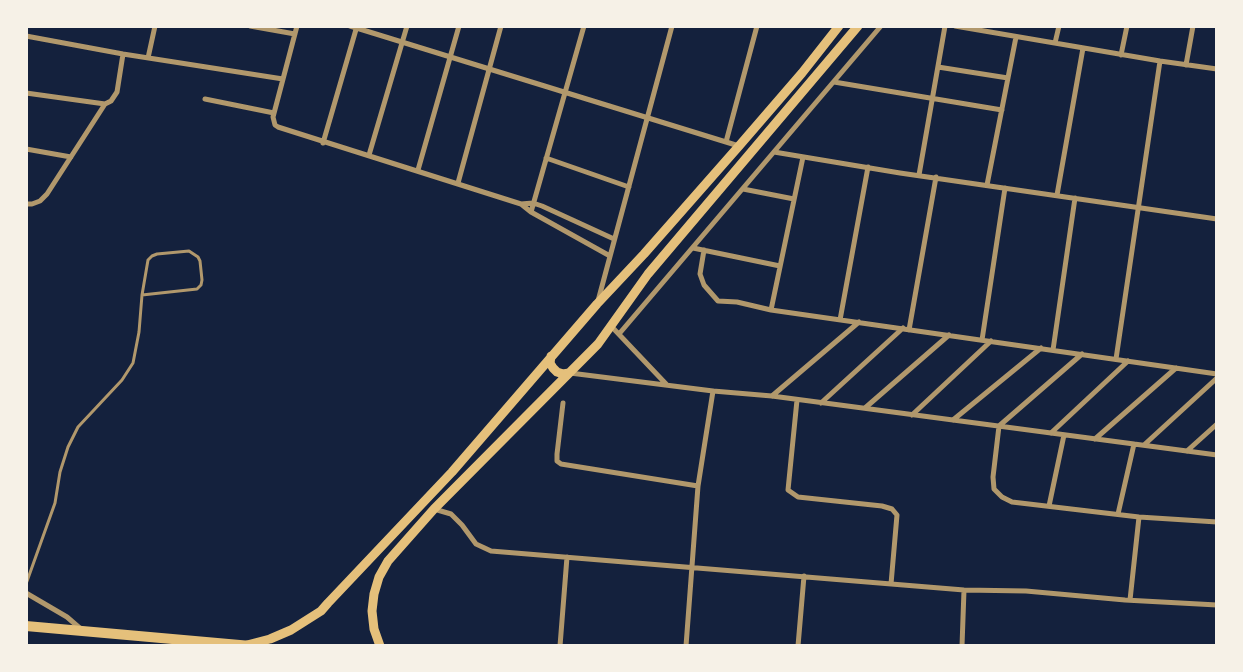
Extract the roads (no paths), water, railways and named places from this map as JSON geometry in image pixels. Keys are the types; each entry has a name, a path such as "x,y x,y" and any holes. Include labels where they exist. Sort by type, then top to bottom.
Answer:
{"main road":[{"path":"247,645 270,639 291,630 321,611 452,472 551,356 739,146 802,73 839,26"},
{"path":"380,646 374,629 372,611 379,576 388,561 434,509 612,327 648,274 858,26"},
{"path":"551,356 550,363 557,372 569,373"},
{"path":"452,472 462,481"},
{"path":"26,626 251,646"}],"street":[{"path":"148,58 154,26"},
{"path":"250,26 295,34"},
{"path":"297,26 274,113 274,121 278,127 521,204 531,212 610,256"},
{"path":"350,26 739,146"},
{"path":"369,155 407,26"},
{"path":"418,170 459,26"},
{"path":"458,183 501,26"},
{"path":"531,212 584,26"},
{"path":"597,304 672,26"},
{"path":"726,142 757,26"},
{"path":"619,334 881,26"},
{"path":"919,175 946,26"},
{"path":"955,26 1121,55 1217,69"},
{"path":"994,33 995,26"},
{"path":"1055,43 1059,26"},
{"path":"1121,55 1127,26"},
{"path":"1186,65 1193,26"},
{"path":"323,142 356,27"},
{"path":"26,36 123,54 283,79"},
{"path":"987,185 1016,37"},
{"path":"1057,195 1083,48"},
{"path":"26,204 40,201 47,194 105,104 111,101 116,92 123,54"},
{"path":"1116,359 1160,61"},
{"path":"938,67 1008,78"},
{"path":"834,82 1002,110"},
{"path":"26,93 105,104"},
{"path":"205,99 274,113"},
{"path":"26,149 71,156"},
{"path":"774,152 1217,219"},
{"path":"771,310 803,157"},
{"path":"546,158 628,187"},
{"path":"840,320 868,167"},
{"path":"909,330 936,177"},
{"path":"982,340 1005,188"},
{"path":"743,189 794,199"},
{"path":"1053,350 1075,198"},
{"path":"521,204 533,203 614,239"},
{"path":"693,248 780,266"},
{"path":"704,250 700,274 704,286 718,301 737,302 771,310 1217,374"},
{"path":"772,396 859,322"},
{"path":"612,327 667,386"},
{"path":"821,403 902,328"},
{"path":"865,408 949,335"},
{"path":"912,415 991,341"},
{"path":"953,420 1040,348"},
{"path":"1082,354 999,426 993,477 994,489 1002,497 1012,502 1139,517 1217,522"},
{"path":"1051,433 1128,361"},
{"path":"1094,438 1176,368"},
{"path":"569,373 667,386 772,396 1217,455"},
{"path":"1144,445 1217,378"},
{"path":"686,646 698,486 713,391"},
{"path":"797,400 788,490 798,497 892,508 897,515 891,584"},
{"path":"562,403 557,454 557,461 561,464 698,486"},
{"path":"1187,451 1217,424"},
{"path":"1049,506 1064,435"},
{"path":"1118,514 1134,444"},
{"path":"434,509 451,514 476,544 491,551 964,590 1026,592 1217,605"},
{"path":"1130,600 1139,517"},
{"path":"560,646 567,557"},
{"path":"798,646 804,576"},
{"path":"962,646 964,590"},
{"path":"26,593 67,617 82,630"}],"lane":[{"path":"26,584 55,503 60,472 78,427 122,380 133,363 139,332 142,294 148,260 157,254 190,251 198,257 202,280 201,285 197,289 142,294"}]}
